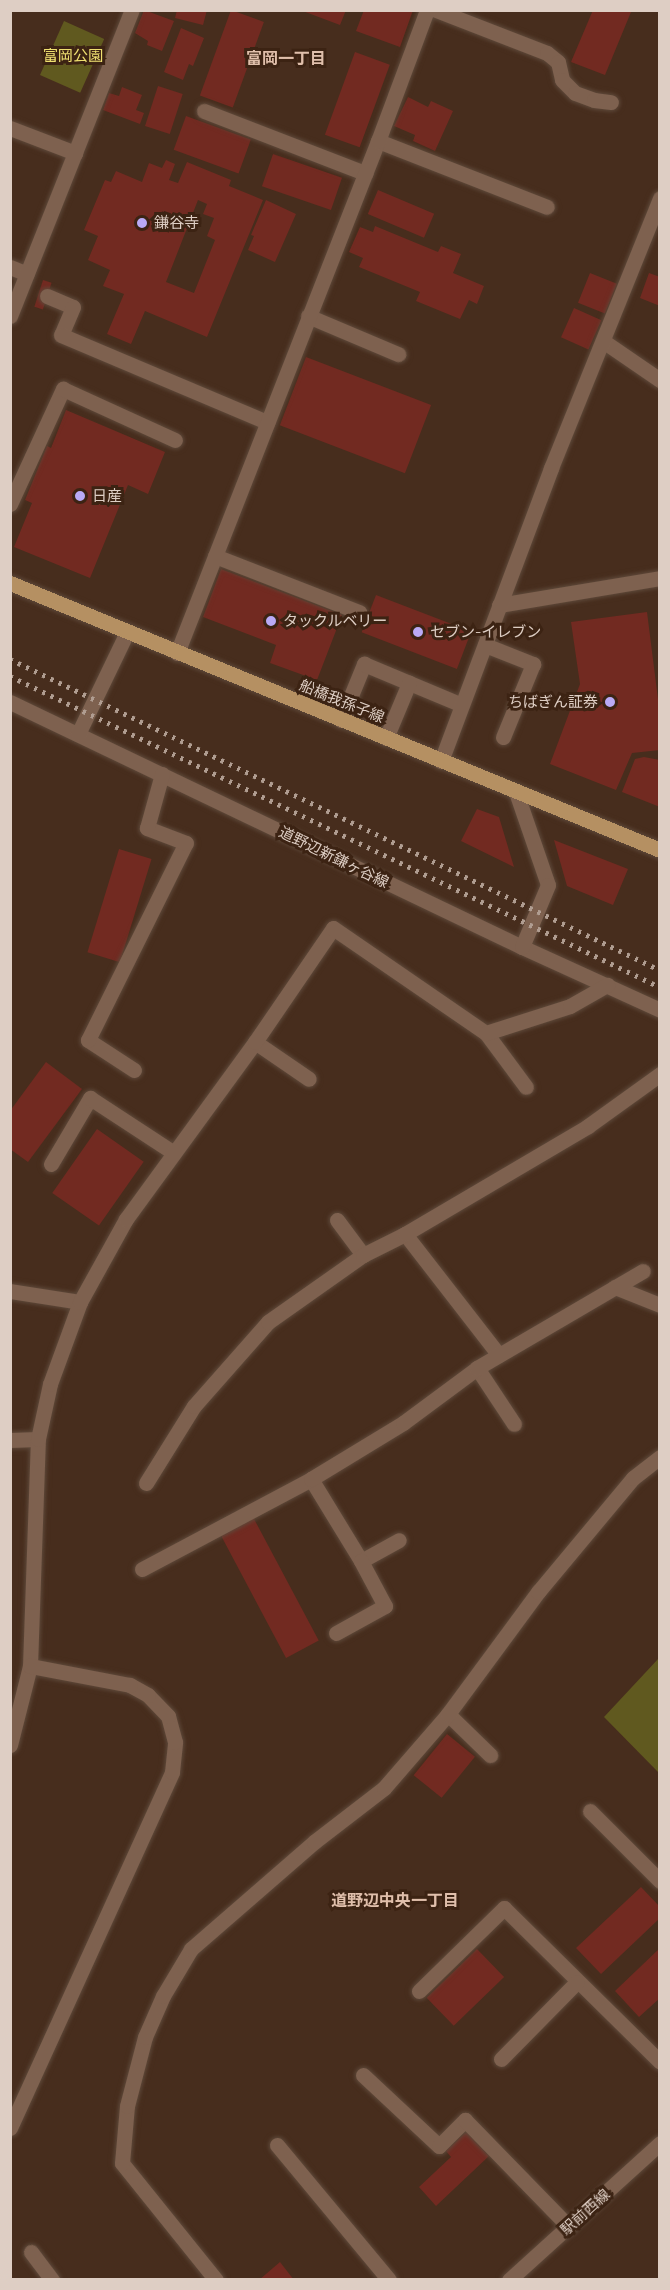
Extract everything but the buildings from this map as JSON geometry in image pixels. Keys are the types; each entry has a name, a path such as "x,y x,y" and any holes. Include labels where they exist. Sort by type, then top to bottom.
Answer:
{"main road":[{"name":"船橋我孫子線","path":"10,584 660,850"}],"street":[{"path":"10,316 132,10"},
{"path":"177,653 378,141 427,10"},
{"path":"436,10 547,53 558,62 562,80 575,93 594,100 611,102"},
{"path":"204,111 365,173"},
{"path":"10,128 75,153"},
{"path":"378,141 547,207"},
{"path":"441,761 499,606 660,198"},
{"path":"10,267 43,294 72,307 61,335 267,422"},
{"path":"308,316 398,354"},
{"path":"603,340 660,380"},
{"path":"10,504 63,389 175,440"},
{"path":"215,556 359,612"},
{"path":"499,606 660,578"},
{"path":"78,734 127,632"},
{"path":"485,645 533,664 503,737"},
{"path":"340,720 364,664 462,705"},
{"path":"386,738 410,683"},
{"name":"道野辺新鎌ヶ谷線","path":"10,702 522,947 660,1010"},
{"path":"134,1070 88,1040 186,843 147,828 162,774"},
{"path":"516,792 548,885 522,947"},
{"path":"10,1744 30,1666 38,1439 50,1384 80,1302 126,1219 255,1042 333,928 486,1033 526,1087"},
{"path":"486,1033 570,1006 607,985"},
{"path":"255,1042 309,1079"},
{"path":"146,1484 194,1406 268,1322 363,1256 405,1234 588,1126 660,1074"},
{"path":"51,1164 90,1098 174,1153"},
{"path":"337,1220 363,1256"},
{"path":"405,1234 499,1354"},
{"path":"142,1569 311,1479 403,1423 499,1354 643,1271"},
{"path":"615,1287 660,1305"},
{"path":"10,1290 80,1302"},
{"path":"477,1368 514,1424"},
{"path":"10,1440 38,1439"},
{"path":"216,2280 122,2163 127,2106 145,2037 163,1996 191,1949 314,1842 384,1788 448,1714 538,1592 633,1478 660,1457"},
{"path":"311,1479 361,1561 385,1606 336,1633"},
{"path":"361,1561 399,1540"},
{"path":"10,2128 172,1772 175,1742 168,1716 148,1695 130,1685 30,1666"},
{"path":"448,1714 490,1755"},
{"path":"590,1811 660,1881"},
{"path":"419,1991 504,1908 660,2062"},
{"path":"501,2059 578,1982"},
{"path":"363,2075 439,2146 465,2120 569,2227"},
{"name":"駅前西線","path":"509,2280 660,2143"},
{"path":"277,2145 389,2280"},
{"path":"30,2252 52,2280"}],"green space":[{"name":"富岡公園","path":"64,21 104,39 80,93 40,75"},
{"path":"659,1658 659,1773 604,1717"}],"railway":[{"path":"10,659 660,970"},
{"path":"10,676 660,987"}],"place":[{"name":"鎌谷寺","path":"142,223"},
{"name":"日産","path":"80,496"},
{"name":"タックルベリー","path":"271,621"},
{"name":"セブン-イレブン","path":"418,632"},
{"name":"ちばぎん証券","path":"610,702"}],"district":[{"name":"富岡一丁目","path":"286,58"},
{"name":"道野辺中央一丁目","path":"395,1900"}]}
